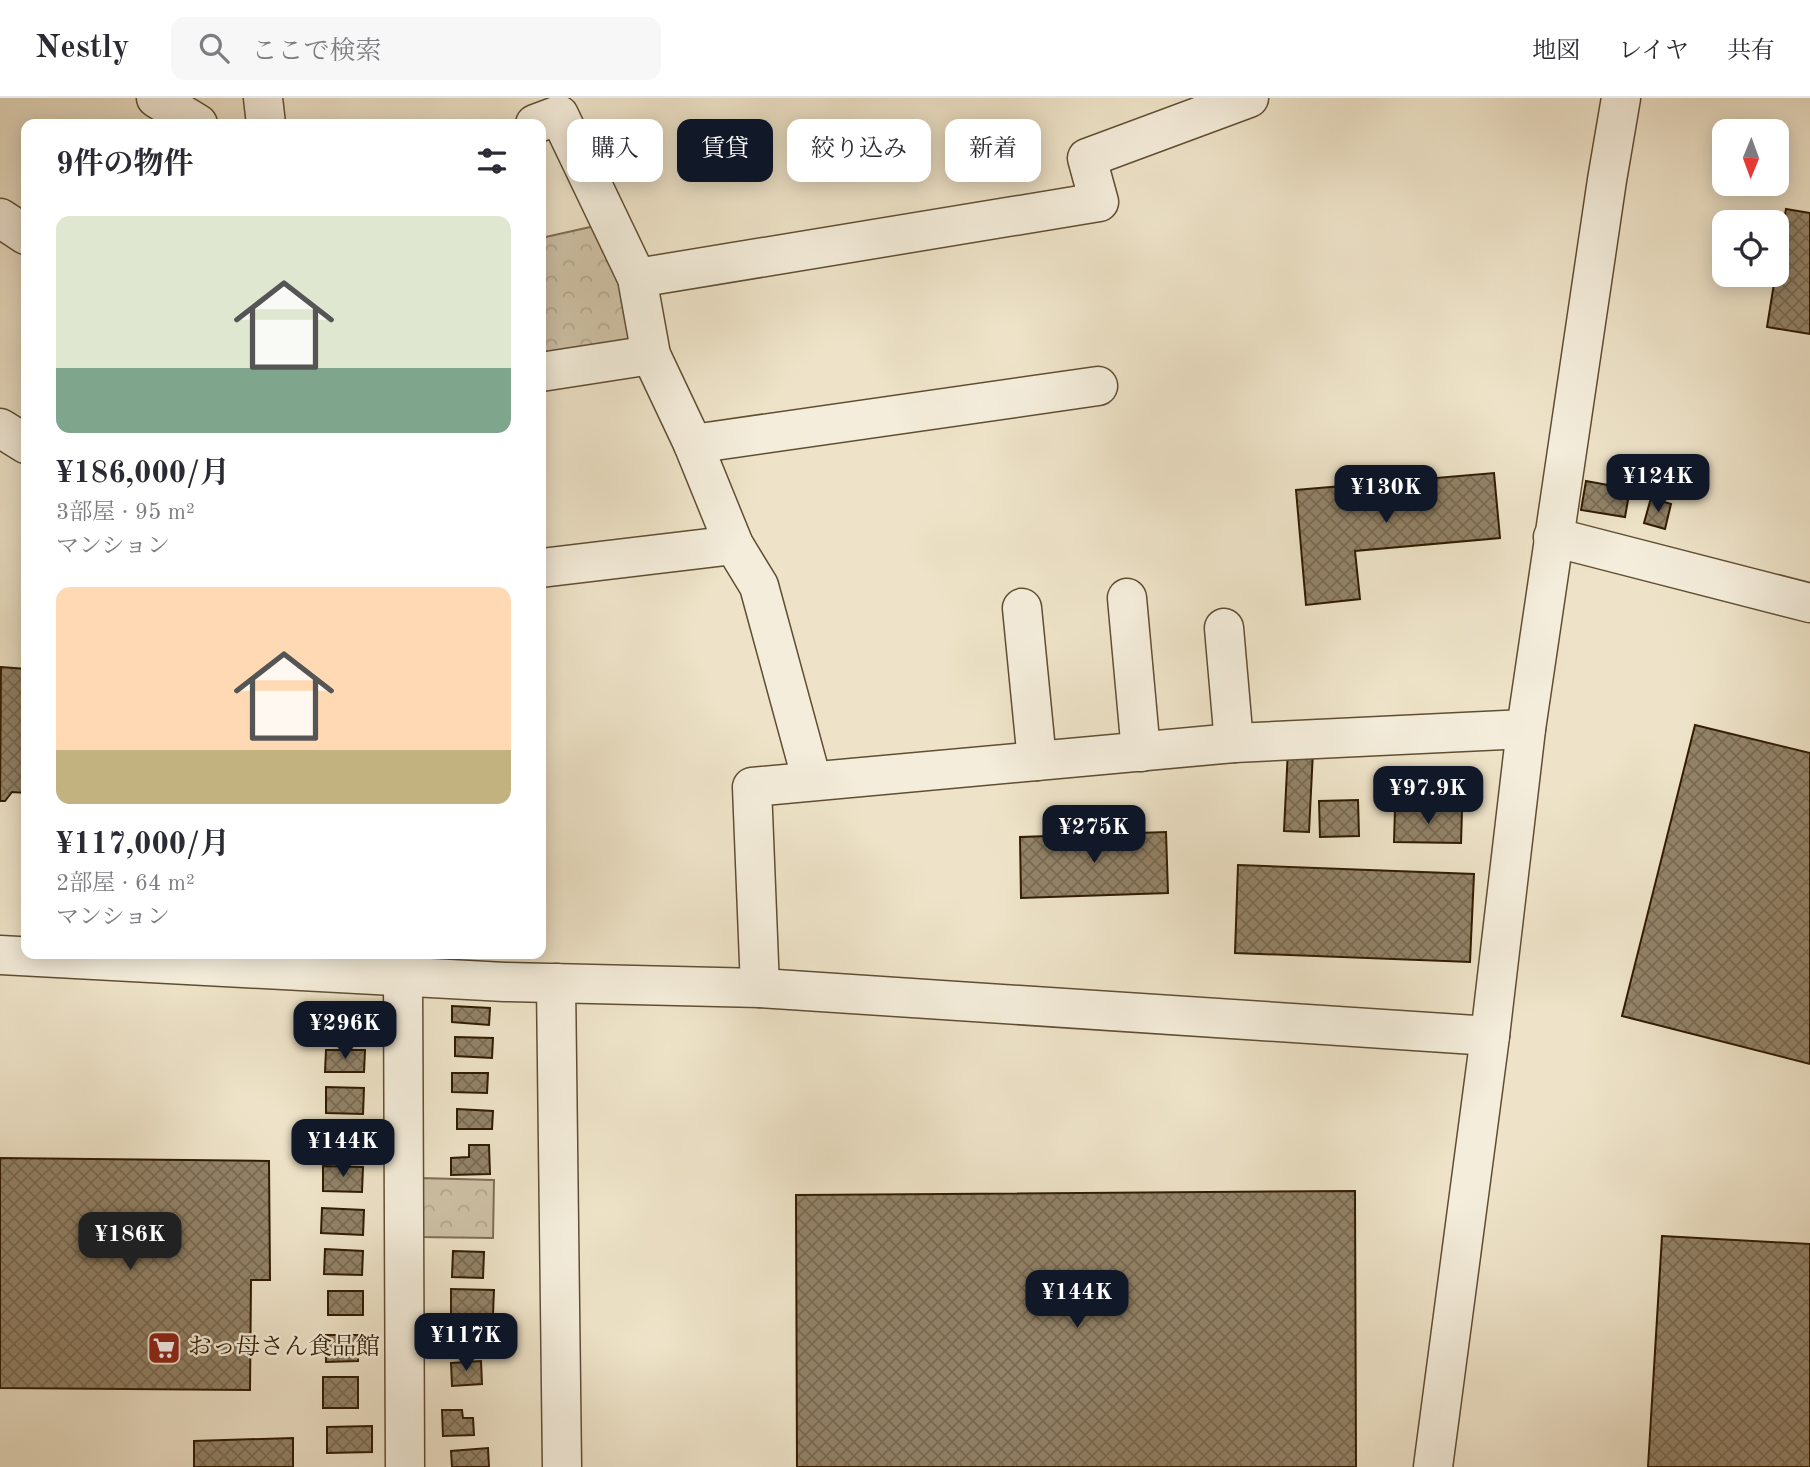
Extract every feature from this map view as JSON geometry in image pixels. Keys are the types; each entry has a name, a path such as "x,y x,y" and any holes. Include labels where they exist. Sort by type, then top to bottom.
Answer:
{"street":[{"path":"156,98 190,119"},
{"path":"262,98 265,119"},
{"path":"637,278 1099,202 1087,158 1102,142 1249,98"},
{"path":"1433,1467 1490,1035 1526,729 1621,98"},
{"path":"550,112 637,278 650,355 693,444 734,545 759,586 812,781"},
{"path":"0,218 21,232"},
{"path":"546,371 650,355"},
{"path":"693,444 1098,386"},
{"path":"0,428 21,441"},
{"path":"1553,537 1810,603"},
{"path":"546,567 734,545"},
{"path":"1127,598 1142,752"},
{"path":"1022,608 1037,761"},
{"path":"1224,628 1234,743"},
{"path":"760,988 752,787 1234,743 1526,729"},
{"path":"0,955 21,956"},
{"path":"73,959 404,977 504,968 575,977 660,977 760,988 1490,1035"},
{"path":"404,977 405,1467"},
{"path":"562,1467 575,977"}],"green space":[{"path":"595,226 628,289 638,347 546,361 546,237"},
{"path":"420,1178 494,1180 493,1238 419,1237"}],"building":[{"path":"1786,209 1810,213 1810,334 1767,327 1773,287 1789,287 1789,210"},
{"path":"1494,473 1500,538 1355,551 1360,599 1306,605 1296,490"},
{"path":"1586,481 1630,489 1625,517 1581,510"},
{"path":"1651,498 1671,504 1665,529 1644,523"},
{"path":"1,667 21,669 21,793 12,792 5,801 0,801"},
{"path":"1695,725 1810,753 1810,1064 1622,1016"},
{"path":"1288,749 1313,751 1309,832 1284,831"},
{"path":"1358,800 1359,836 1320,837 1319,801"},
{"path":"1395,808 1462,810 1461,843 1394,842"},
{"path":"1166,832 1168,893 1021,898 1020,837"},
{"path":"1238,865 1474,874 1470,962 1235,953"},
{"path":"452,1006 490,1008 489,1025 452,1022"},
{"path":"325,1011 362,1011 362,1037 324,1036"},
{"path":"455,1037 493,1038 492,1058 455,1056"},
{"path":"326,1050 365,1050 364,1072 325,1072"},
{"path":"452,1073 488,1073 487,1093 452,1092"},
{"path":"326,1087 364,1088 363,1114 326,1113"},
{"path":"457,1109 493,1111 492,1129 457,1129"},
{"path":"324,1126 365,1128 364,1153 323,1151"},
{"path":"469,1145 489,1145 490,1174 451,1175 451,1158 469,1157"},
{"path":"0,1158 269,1161 270,1280 251,1280 250,1390 0,1388"},
{"path":"323,1166 363,1167 362,1192 323,1191"},
{"path":"1355,1191 1356,1467 797,1467 796,1195"},
{"path":"322,1208 364,1210 363,1235 321,1233"},
{"path":"1662,1236 1810,1244 1810,1467 1648,1467"},
{"path":"325,1249 363,1251 362,1275 324,1274"},
{"path":"453,1251 484,1252 483,1278 452,1277"},
{"path":"451,1289 494,1290 493,1314 451,1314"},
{"path":"328,1291 363,1291 363,1315 328,1315"},
{"path":"450,1326 492,1329 490,1354 449,1352"},
{"path":"326,1335 358,1335 358,1361 326,1362"},
{"path":"481,1361 482,1384 452,1386 451,1363"},
{"path":"323,1377 358,1377 358,1408 323,1408"},
{"path":"442,1410 462,1410 463,1418 473,1418 474,1435 443,1436"},
{"path":"372,1426 372,1452 327,1453 327,1427"},
{"path":"293,1438 293,1467 194,1467 194,1441"},
{"path":"488,1448 489,1467 452,1467 451,1451"}],"place":[{"name":"おっ母さん食品館","path":"164,1348"}]}
